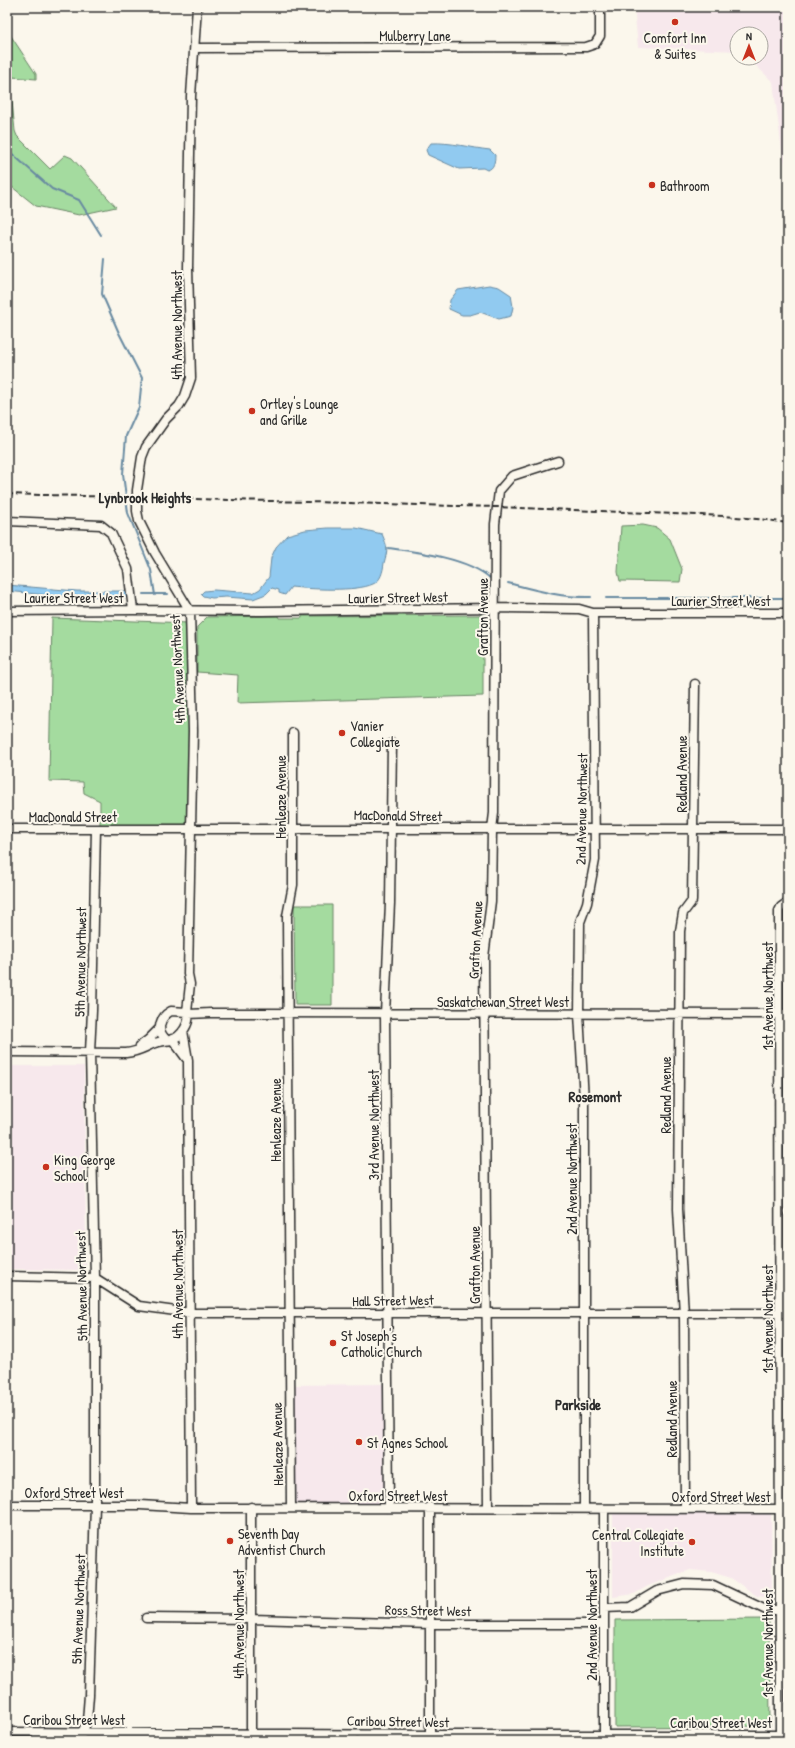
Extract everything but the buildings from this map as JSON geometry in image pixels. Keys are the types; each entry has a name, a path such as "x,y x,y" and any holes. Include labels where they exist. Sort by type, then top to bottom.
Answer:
{"street":[{"name":"4th Avenue Northwest","path":"188,1017 190,984 188,974 193,731 190,611 155,553 139,521 137,511 137,490 142,457 146,447 166,419 180,406 189,387 191,378 188,268 191,96 197,7"},
{"name":"Mulberry Lane","path":"195,48 586,47 595,44 600,36 600,7"},
{"name":"Grafton Avenue","path":"488,1508 486,1014 484,957 491,901 492,829 494,813 495,524 499,491 512,476 558,460"},
{"path":"7,521 101,525 111,533 128,569 133,610"},
{"name":"Laurier Street West","path":"7,611 495,608 579,609 593,613 788,613"},
{"name":"2nd Avenue Northwest","path":"584,1508 584,1100 580,1014 580,922 587,903 595,860 596,829 593,613"},
{"name":"Redland Avenue","path":"685,1509 684,1314 678,1209 680,931 683,914 692,901 695,684"},
{"name":"Henleaze Avenue","path":"291,1507 287,916 293,885 293,734"},
{"name":"3rd Avenue Northwest","path":"389,1507 385,1014 390,903 392,743"},
{"name":"MacDonald Street","path":"7,829 788,828"},
{"name":"5th Avenue Northwest","path":"79,1741 87,1721 89,1695 95,1505 95,1278 90,1052 96,829"},
{"name":"1st Avenue Northwest","path":"783,1737 784,1619 780,1610 784,1509 784,1014 779,912 781,907 788,902"},
{"name":"4th Avenue Northwest","path":"177,1011 184,1000 185,985 188,974"},
{"path":"7,1052 126,1053 140,1051 155,1043 170,1040 183,1031 188,1017 177,1011 166,1014 162,1018 160,1028 161,1033 170,1040 188,1060"},
{"name":"Saskatchewan Street West","path":"188,1017 202,1017 218,1014 784,1014"},
{"path":"120,1052 140,1046 160,1028"},
{"name":"4th Avenue Northwest","path":"183,1031 188,1060 191,1508"},
{"path":"7,1276 95,1278"},
{"name":"Hall Street West","path":"95,1278 139,1306 190,1313 784,1313"},
{"name":"Oxford Street West","path":"7,1505 140,1505 191,1508 430,1507 584,1508 604,1510 784,1509"},
{"name":"4th Avenue Northwest","path":"251,1507 251,1737"},
{"path":"430,1507 430,1738"},
{"name":"2nd Avenue Northwest","path":"604,1510 604,1738"},
{"path":"604,1608 630,1608 657,1591 684,1584 713,1585 766,1610 780,1610"},
{"name":"Ross Street West","path":"146,1618 252,1619 430,1624 604,1624"},
{"name":"Caribou Street West","path":"7,1732 82,1732 251,1737 783,1737"}],"shaded area":[{"path":"634,7 788,7 788,175 782,151 773,82 756,66 769,66 769,26 729,26 729,51 638,47"},
{"name":"King George School","path":"7,1066 84,1066 86,1270 7,1269"},
{"path":"388,1384 389,1507 291,1507 290,1385"},
{"name":"Central Collegiate Institute","path":"771,1512 772,1598 757,1596 731,1578 711,1572 690,1570 648,1586 634,1594 613,1597 613,1514"},
{"path":"781,1619 788,1619 788,1741 780,1741"}],"green space":[{"path":"7,30 36,74 36,79 12,77 10,81 15,131 17,136 50,169 65,155 72,158 116,207 79,215 36,206 7,183"},
{"path":"643,525 657,528 670,539 682,569 680,582 620,581 618,572 621,526"},
{"path":"483,615 483,696 237,703 238,675 197,672 197,627 207,617 279,616 280,618 302,618 302,616"},
{"path":"52,618 189,623 188,826 100,826 100,801 84,793 83,782 49,781"},
{"path":"294,905 332,905 332,1005 295,1005"},
{"path":"788,1058 788,1103 782,1103 782,1059"},
{"path":"769,1619 770,1726 615,1727 615,1620"}],"water":[{"path":"431,143 453,144 490,150 495,155 494,164 487,170 483,168 459,169 428,155 426,150"},
{"path":"489,285 499,287 511,295 513,307 511,316 499,319 480,312 470,315 462,315 449,309 450,300 458,290"},
{"path":"356,528 382,534 387,551 380,578 376,583 365,587 345,589 291,587 285,595 279,593 279,590 272,588 266,594 253,599 226,597 212,598 201,594 204,591 214,590 253,593 260,589 269,577 271,558 276,547 287,535 305,530"},
{"path":"7,585 77,591 125,591 128,592 128,597 56,596 7,591"}],"waterway":[{"path":"7,146 10,152 52,189 79,200 101,235"},
{"path":"105,259 102,294 119,333 142,378 139,407 126,436 123,474 128,513 151,570 155,595"},
{"path":"388,548 427,554 456,561 469,565 490,578"},
{"path":"508,583 559,595 591,597"},
{"path":"143,594 168,594"},
{"path":"606,598 788,598"}],"railway":[{"path":"7,494 496,507 725,516 788,523"}],"place":[{"name":"Comfort Inn & Suites","path":"675,22"},
{"name":"Bathroom","path":"652,185"},
{"name":"Ortley's Lounge and Grille","path":"252,411"},
{"name":"Vanier Collegiate","path":"342,733"},
{"name":"King George School","path":"46,1167"},
{"name":"St Joseph's Catholic Church","path":"333,1343"},
{"name":"St Agnes School","path":"359,1442"},
{"name":"Seventh Day Adventist Church","path":"230,1541"},
{"name":"Central Collegiate Institute","path":"692,1542"}],"district":[{"name":"Lynbrook Heights","path":"145,497"},
{"name":"Rosemont","path":"595,1096"},
{"name":"Parkside","path":"578,1404"}]}
